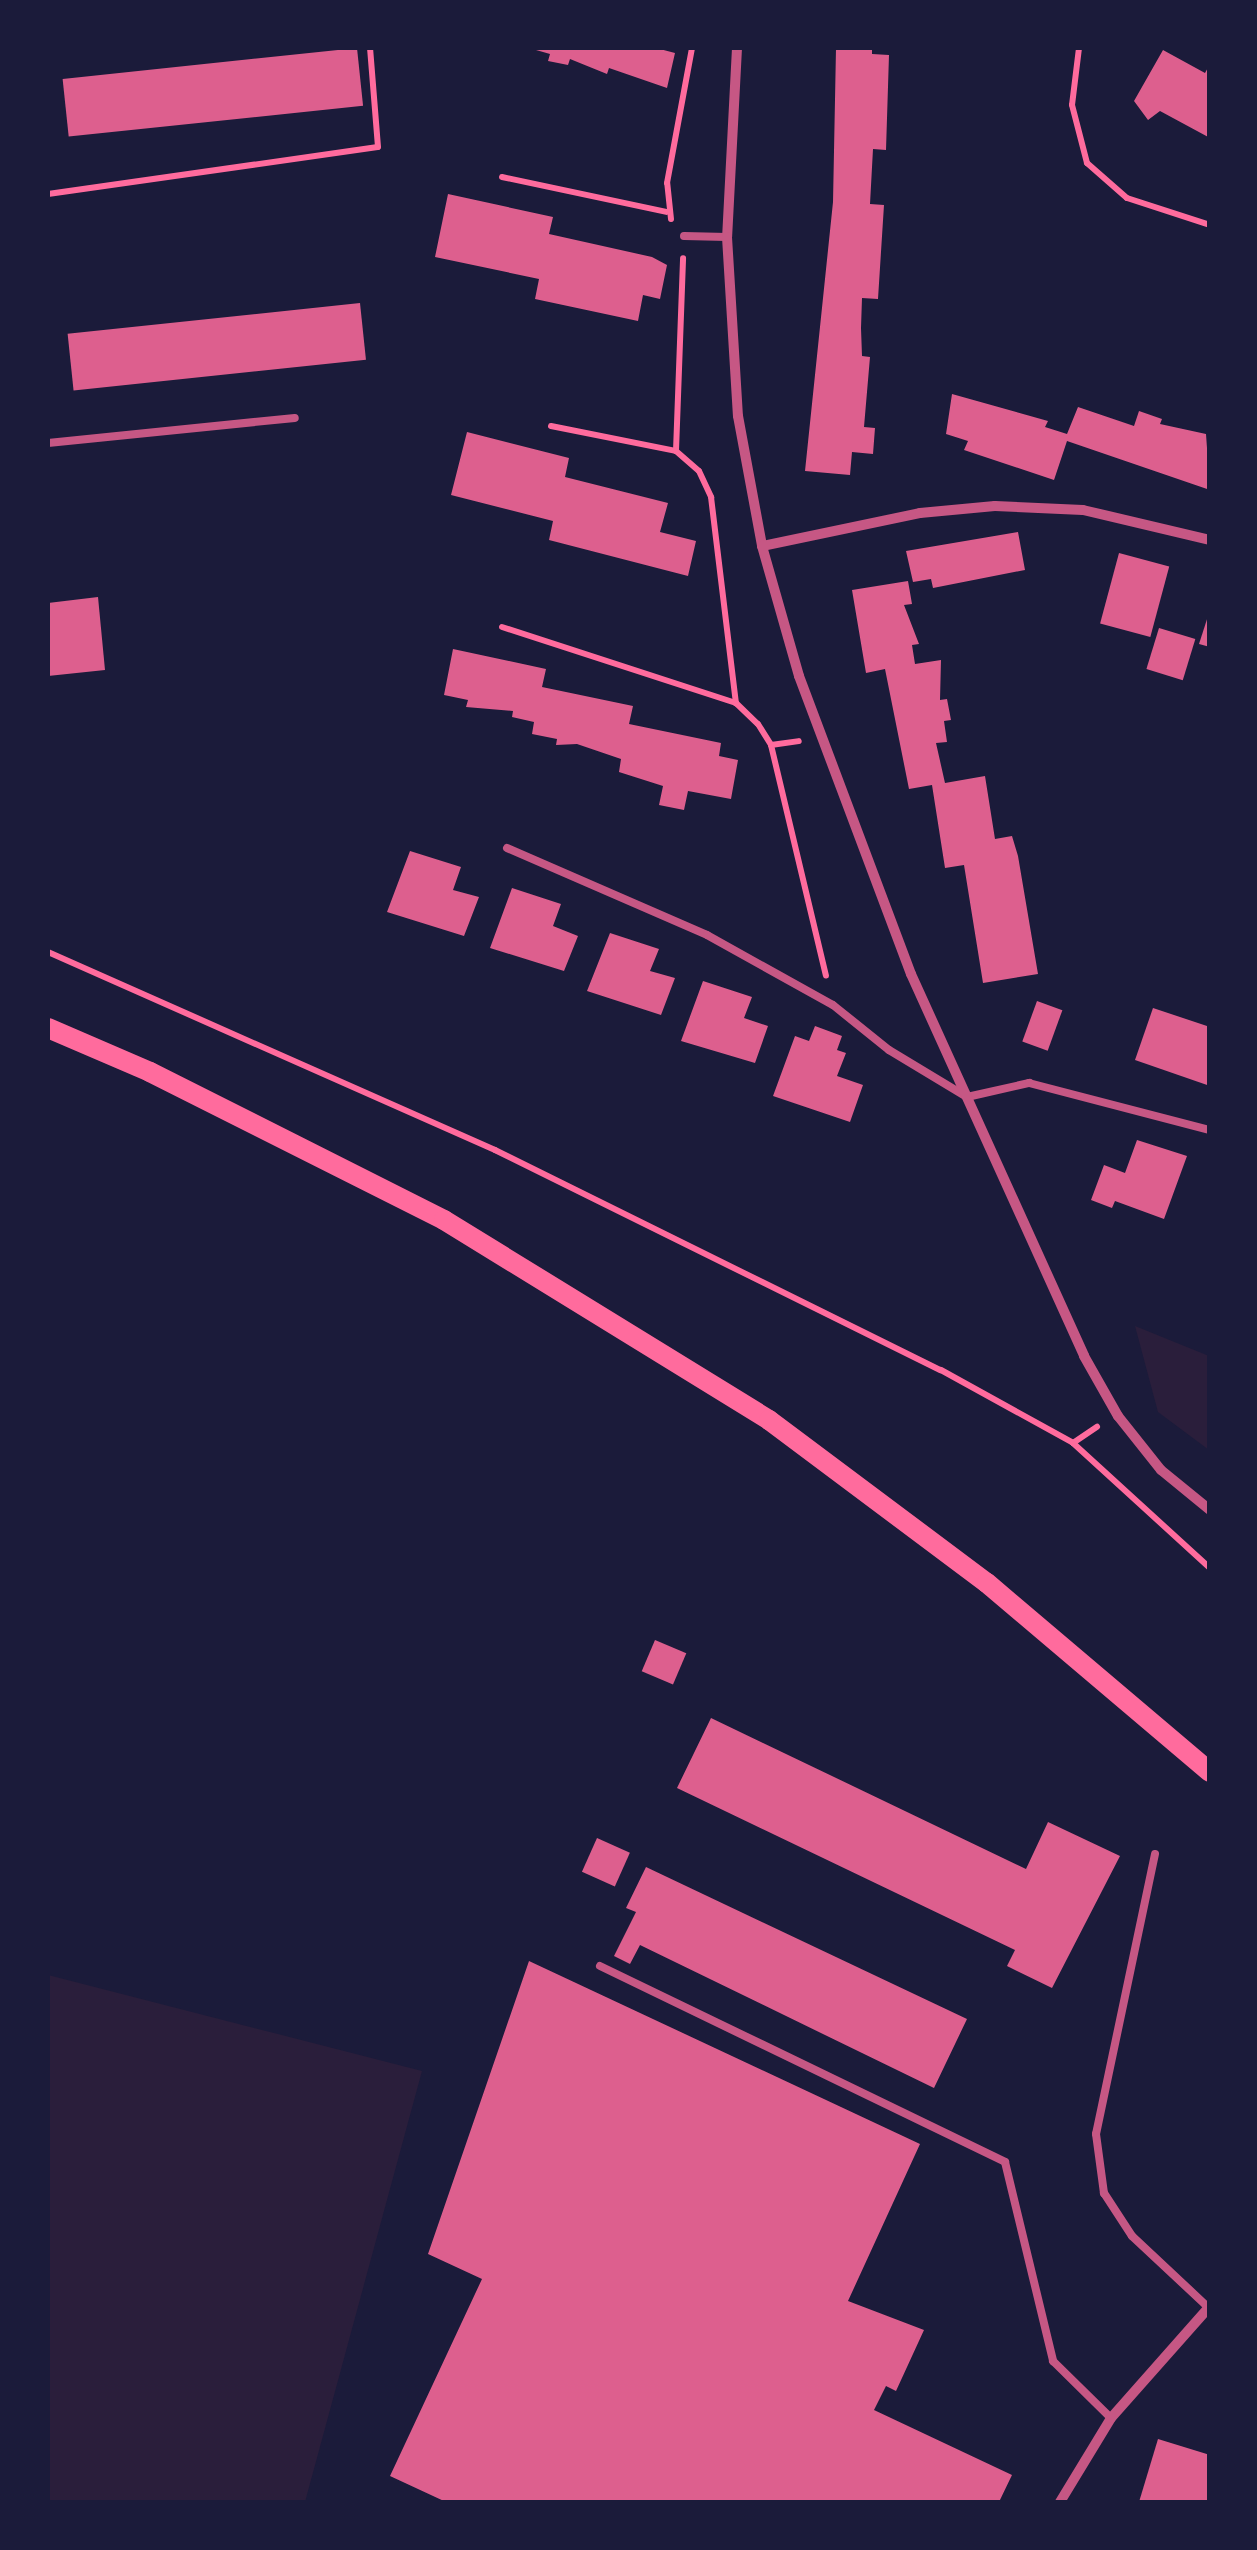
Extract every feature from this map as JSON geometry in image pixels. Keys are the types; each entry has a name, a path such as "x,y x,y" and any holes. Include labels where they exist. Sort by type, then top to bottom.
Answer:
{"main road":[{"path":"48,1028 150,1072 444,1220 768,1420 1002,1594 1210,1772"}],"street":[{"path":"738,48 727,237 738,416 762,546 819,737 967,1097 1109,1401 1162,1470 1210,1510"},
{"path":"762,546 920,512 995,506 1083,510 1210,540"},
{"path":"1060,2502 1112,2418 1209,2306"}],"lane":[{"path":"684,236 727,237"},
{"path":"48,443 295,418"},
{"path":"507,848 708,935 833,1005 888,1050 967,1097 1028,1083 1210,1130"},
{"path":"1155,1854 1096,2134 1104,2193 1123,2222 1209,2306"},
{"path":"600,1966 1005,2162 1053,2361 1112,2418"}],"path":[{"path":"48,194 378,147 370,48"},
{"path":"666,212 692,48"},
{"path":"1078,48 1072,105 1086,163 1127,198 1210,224"},
{"path":"502,177 666,212 684,236 676,451"},
{"path":"551,426 676,451 699,471 711,497 736,702 771,745 833,1005"},
{"path":"502,626 736,702"},
{"path":"48,952 495,1150 941,1370 1073,1443 1210,1568"}],"shaded area":[{"path":"1135,1326 1209,1356 1209,1450 1158,1412"},
{"path":"48,1975 422,2071 305,2502 48,2502"}],"building":[{"path":"357,48 363,106 69,137 63,79"},
{"path":"529,48 656,48 675,53 667,88 609,68 607,74 570,59 568,65 548,61 550,54"},
{"path":"836,48 872,48 872,54 889,55 886,150 873,149 870,204 884,205 878,299 862,298 862,356 870,357 864,427 875,428 873,454 852,452 850,475 805,471 833,202"},
{"path":"1163,50 1205,73 1210,64 1210,138 1160,111 1148,120 1134,101"},
{"path":"448,194 553,217 549,234 652,257 667,265 660,299 643,295 638,321 535,299 539,279 435,257"},
{"path":"360,303 366,360 74,390 68,334"},
{"path":"952,394 1048,421 1045,427 1067,434 1078,407 1134,426 1139,411 1162,419 1160,424 1206,434 1210,490 1067,441 1054,480 964,450 968,441 946,434"},
{"path":"467,432 569,458 565,477 668,503 660,532 696,541 688,576 549,540 553,521 451,495"},
{"path":"1018,532 1025,570 933,588 931,579 913,582 906,551"},
{"path":"1119,553 1169,566 1150,637 1100,624"},
{"path":"908,581 912,604 904,605 919,644 912,645 915,664 941,660 940,700 947,699 951,720 944,721 947,742 936,743 945,783 985,776 995,839 1012,836 1018,856 1038,974 983,983 964,865 945,868 932,785 909,789 885,669 866,673 852,590"},
{"path":"98,597 105,670 48,676 48,603"},
{"path":"1210,613 1210,647 1199,644"},
{"path":"1159,628 1195,639 1183,680 1146,669"},
{"path":"453,649 546,669 542,687 633,706 629,724 721,743 719,756 738,760 731,799 688,791 684,810 659,805 663,786 619,772 621,759 577,744 556,745 557,739 532,734 534,722 512,717 513,711 466,707 468,700 444,695"},
{"path":"410,851 461,867 453,890 479,897 464,936 387,912"},
{"path":"512,888 561,904 553,926 578,936 564,971 490,948"},
{"path":"610,933 659,949 650,971 675,978 661,1015 587,991"},
{"path":"703,981 752,997 744,1018 768,1026 755,1063 681,1041"},
{"path":"1037,1001 1062,1010 1048,1051 1022,1041"},
{"path":"1153,1008 1210,1027 1210,1086 1135,1060"},
{"path":"815,1026 842,1036 837,1050 846,1053 837,1076 863,1085 850,1122 773,1096 795,1036 809,1041"},
{"path":"1137,1140 1187,1156 1164,1219 1115,1201 1112,1208 1091,1200 1104,1165 1125,1173"},
{"path":"655,1640 686,1653 673,1685 642,1671"},
{"path":"711,1718 1026,1869 1048,1822 1120,1856 1052,1988 1007,1966 1015,1950 677,1788"},
{"path":"597,1838 630,1853 615,1886 582,1872"},
{"path":"646,1867 967,2019 934,2088 640,1945 630,1964 614,1956 636,1912 626,1908"},
{"path":"529,1961 920,2144 848,2301 924,2330 896,2391 886,2386 874,2410 1012,2475 999,2502 446,2502 390,2476 482,2279 428,2254"},
{"path":"1158,2439 1210,2455 1210,2502 1139,2502"}]}
